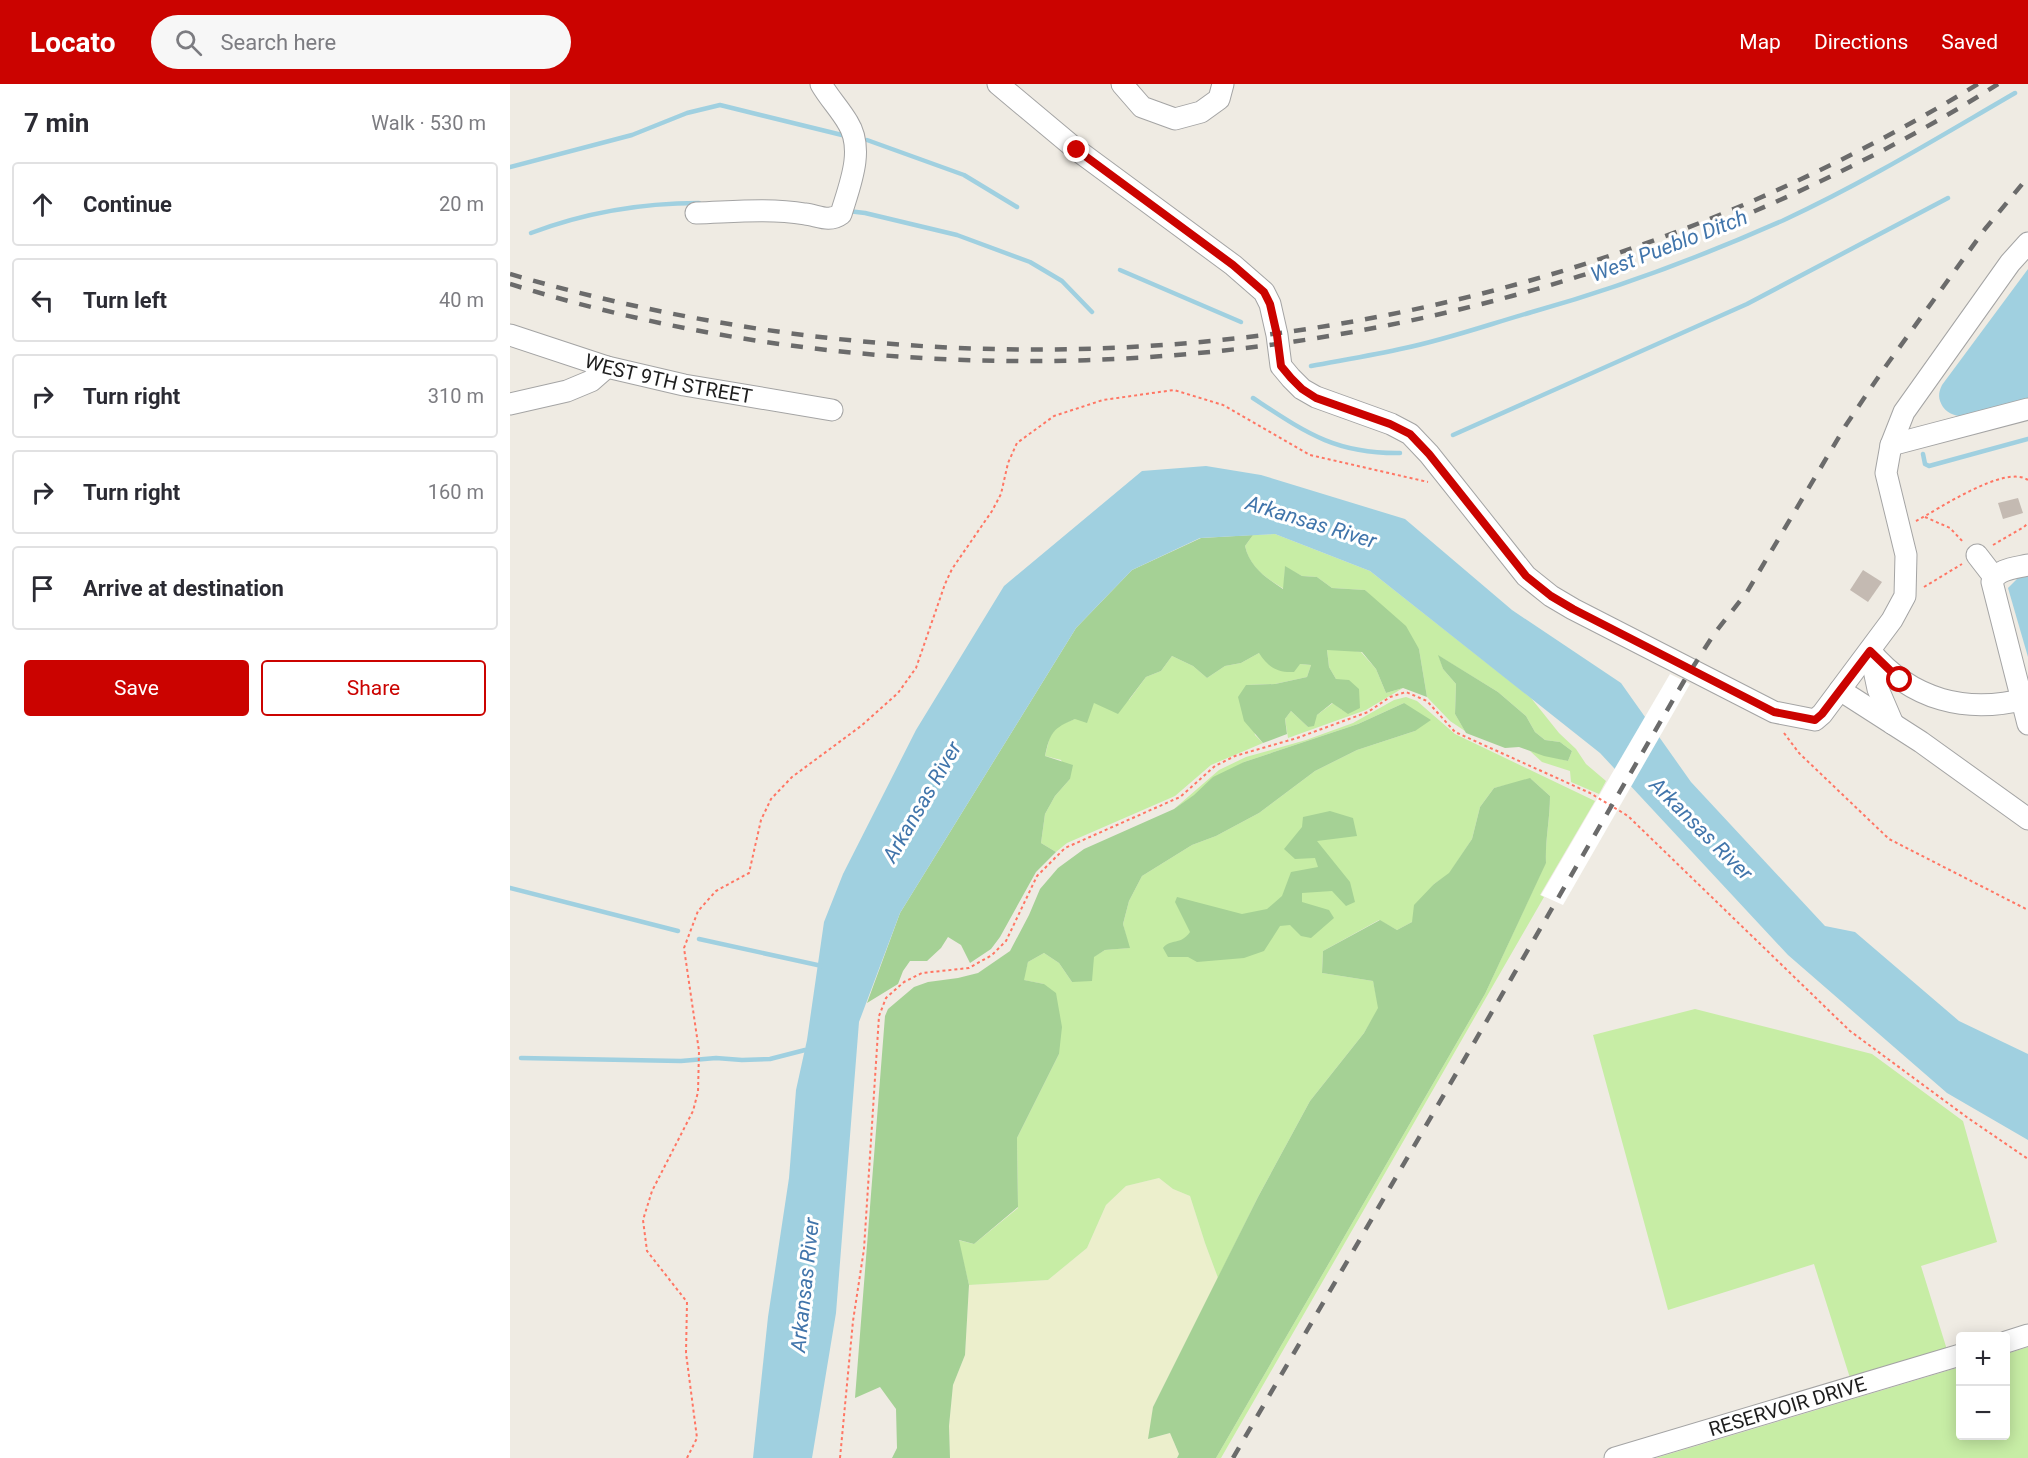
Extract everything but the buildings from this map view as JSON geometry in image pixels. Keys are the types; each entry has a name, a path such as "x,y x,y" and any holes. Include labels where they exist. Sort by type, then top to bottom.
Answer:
{"street":[{"path":"696,213 768,210 807,214 825,219 837,218 852,176 856,148 854,133 821,84"},
{"path":"998,84 1077,150 1233,265 1264,292 1270,304 1281,366 1291,378 1316,398 1390,424 1410,434 1429,454 1526,576 1551,596 1774,712 1815,720 1870,651 1892,620 1905,596 1906,555 1886,473 1891,445 1904,412 2010,263 2028,243"},
{"path":"1122,84 1142,107 1175,119 1201,111 1219,99 1223,84"},
{"name":"WEST 9TH STREET","path":"510,335 607,367 684,385 832,410"},
{"path":"510,404 567,391 591,381 607,367"},
{"path":"1891,445 2028,409"},
{"path":"1977,555 1994,577"},
{"path":"2028,565 2000,573 1994,577 1992,582 2025,699 2028,724"},
{"path":"1870,651 1900,680 1944,701 1994,704 2025,699"},
{"path":"1870,651 1878,689 1893,724"},
{"path":"1840,690 1893,724 2028,819"},
{"path":"2010,1341 2028,1335"},
{"name":"RESERVOIR DRIVE","path":"1615,1458 1956,1356"}],"path":[{"path":"687,1458 697,1438 686,1353 687,1302 647,1251 643,1220 652,1191 693,1111 698,1092 699,1051 684,948 698,911 716,891 749,873 761,820 771,799 792,777 861,726 898,693 916,668 945,584 952,569 1001,494 1008,463 1017,443 1054,416 1103,400 1174,390 1223,405 1310,455 1422,479 1432,484"},
{"path":"1900,530 1997,480 2017,477 2028,480"},
{"path":"1925,517 1950,528 1977,555"},
{"path":"840,1458 864,1249 879,1016 886,998 904,982 922,973 969,968 992,955 1006,941 1037,876 1065,848 1180,798 1215,766 1235,756 1297,738 1368,712 1390,697 1406,692 1426,701 1455,732 1590,793 1628,816 1850,1031 2028,1159"},
{"path":"1782,731 1799,753 1889,839 2028,910"}],"green space":[{"path":"1275,534 1370,571 1531,698 1559,733 1576,749 1586,764 1606,781 1599,794 1571,782 1570,771 1542,762 1530,751 1568,761 1572,751 1560,742 1545,740 1535,732 1526,716 1498,692 1439,656 1443,669 1456,684 1455,714 1465,731 1450,721 1427,697 1419,649 1365,590 1332,588 1317,577 1302,576 1285,567 1284,589 1265,576 1247,554 1245,546 1253,535"},
{"path":"1253,535 1245,546 1254,566 1283,589 1285,566 1302,576 1317,577 1332,588 1365,590 1406,626 1419,649 1427,697 1403,688 1386,693 1376,669 1362,652 1327,650 1329,667 1336,679 1349,680 1359,689 1360,708 1348,714 1332,703 1317,715 1314,726 1308,727 1291,711 1285,719 1287,734 1263,743 1244,721 1238,697 1246,685 1275,684 1307,677 1311,665 1300,664 1294,672 1278,670 1266,662 1259,653 1241,663 1225,666 1207,678 1193,666 1172,656 1161,671 1146,677 1118,714 1094,703 1087,723 1075,719 1054,732 1045,756 1073,765 1070,779 1055,796 1045,814 1041,843 1056,852 1036,872 991,949 970,963 961,945 948,937 941,948 927,961 910,961 898,984 867,1003 900,913 1076,628 1132,570 1201,538"},
{"path":"1344,649 1361,652 1376,669 1386,693 1403,688 1366,710 1288,738 1285,719 1291,711 1308,727 1317,715 1333,703 1342,710 1336,679 1329,667 1327,650"},
{"path":"1259,653 1311,665 1307,677 1275,684 1246,685 1255,735 1263,743 1211,765 1175,796 1067,843 1056,852 1041,843 1045,814 1055,796 1070,779 1061,760 1045,756 1050,736 1059,725 1075,719 1094,703 1129,700 1146,677 1161,671 1172,656 1193,666 1207,678 1225,666 1241,663"},
{"path":"1438,655 1498,692 1526,716 1535,732 1545,740 1560,742 1572,751 1568,761 1519,747 1505,748 1466,733 1455,714 1456,684 1443,669"},
{"path":"1406,697 1417,701 1455,734 1595,801 1540,895 1544,897 1221,1458 1216,1458 1485,994 1546,862 1550,796 1531,779 1494,788 1480,807 1472,839 1449,874 1434,884 1412,922 1397,930 1379,920 1323,951 1322,973 1373,981 1379,1008 1364,1033 1310,1101 1258,1197 1218,1278 1190,1196 1173,1189 1159,1178 1126,1186 1106,1205 1087,1248 1048,1280 969,1285 958,1240 974,1244 1018,1208 1017,1138 1059,1054 1044,984 1023,980 1028,962 1044,953 1059,963 1072,982 1093,957 1105,950 1129,948 1123,924 1129,901 1142,876 1192,845 1216,836 1259,813 1315,771 1357,750 1415,731 1404,703 1358,724 1244,762 1174,809 1219,770 1246,757 1306,740 1353,723 1394,700"},
{"path":"1404,703 1431,720 1415,731 1357,750 1315,771 1259,813 1216,836 1192,845 1142,876 1129,901 1123,924 1130,948 1105,950 1094,957 1092,981 1072,982 1059,963 1044,953 1028,962 1024,980 1044,984 1056,993 1062,1027 1059,1054 1017,1138 1018,1207 974,1244 959,1240 969,1285 965,1355 953,1385 949,1426 950,1458 892,1458 897,1448 896,1409 880,1387 855,1398 885,1016 888,1009 914,987 928,982 978,973 1010,951 1040,889 1058,868 1084,849 1174,809 1194,795 1213,777 1244,762 1358,724"},
{"path":"1530,778 1550,796 1546,863 1485,994 1216,1458 1177,1458 1179,1454 1170,1433 1148,1439 1153,1407 1258,1197 1310,1101 1364,1033 1378,1008 1373,981 1322,973 1323,951 1380,920 1397,930 1412,922 1414,905 1434,884 1449,873 1472,839 1480,807 1494,788"},
{"path":"1330,811 1353,818 1357,836 1317,841 1350,882 1355,902 1346,906 1332,891 1302,893 1302,902 1329,910 1334,918 1311,938 1301,936 1290,925 1280,926 1264,951 1244,958 1197,962 1188,957 1168,957 1163,948 1169,943 1183,939 1190,932 1175,902 1177,897 1242,914 1267,909 1282,896 1291,872 1318,867 1315,858 1295,859 1284,849 1302,827 1303,817"},
{"path":"1695,1009 1872,1054 1963,1121 1997,1242 1921,1266 1948,1353 1851,1381 1814,1264 1668,1310 1593,1035"},
{"path":"1159,1178 1173,1189 1190,1196 1218,1278 1153,1407 1149,1439 1170,1433 1179,1454 1177,1458 950,1458 949,1426 953,1385 965,1355 969,1285 1048,1280 1087,1248 1106,1205 1126,1186"},
{"path":"2028,1347 2028,1458 1656,1458 1956,1368 1956,1440 2010,1440 2010,1353"}],"water":[{"path":"2028,269 2028,402 1971,417 1950,413 1940,401 1939,393 1942,385"},
{"name":"Arkansas River","path":"1206,466 1261,475 1405,519 1512,610 1621,683 1691,782 1825,926 1855,932 1959,1021 2028,1054 2028,1140 1947,1093 1788,955 1600,753 1370,571 1275,534 1200,538 1132,570 1076,628 900,913 859,1022 836,1313 812,1458 753,1458 768,1317 789,1178 796,1090 807,1040 824,922 843,874 916,730 1004,586 1142,471"},
{"path":"2028,574 2028,657 2008,588 2019,577"}],"pier":[{"path":"1670,674 1690,684 1563,905 1541,895"}],"waterway":[{"name":"West Pueblo Ditch","path":"1311,366 1393,351 1453,336 1596,293 1691,259 1784,220 1843,191 2015,93"},
{"name":"West Pueblo Ditch","path":"510,167 632,135 687,113 720,105 842,135"},
{"name":"West Pueblo Ditch","path":"867,140 964,175 1017,207"},
{"path":"1453,435 1747,304 1948,198"},
{"path":"531,233 614,210 699,203"},
{"path":"848,211 957,235 1030,262 1062,281 1092,312"},
{"name":"West Pueblo Ditch","path":"1120,270 1241,322"},
{"path":"1253,398 1305,431 1322,439 1357,450 1400,453"},
{"path":"1923,454 1925,464 1929,466 2028,439"},
{"path":"510,888 678,931"},
{"path":"699,939 822,966"},
{"path":"521,1058 742,1060 770,1059 805,1050"}],"railway":[{"path":"510,274 698,319 887,344 1076,349 1264,335 1450,301 1631,248 1808,176 1978,84"},
{"path":"510,284 673,326 839,351 1007,361 1175,355 1342,334 1506,298 1666,247 1844,170 1933,123 1998,84"},
{"path":"1233,1458 1684,681 1714,634 1747,592 1846,425 1883,370 1985,229 2028,177"}],"route":[{"path":"1077,150 1233,265 1264,292 1270,304 1281,366 1291,378 1316,398 1390,424 1410,434 1429,454 1526,576 1551,596 1774,712 1794,717 1815,720 1822,714 1870,651 1900,680"}]}
